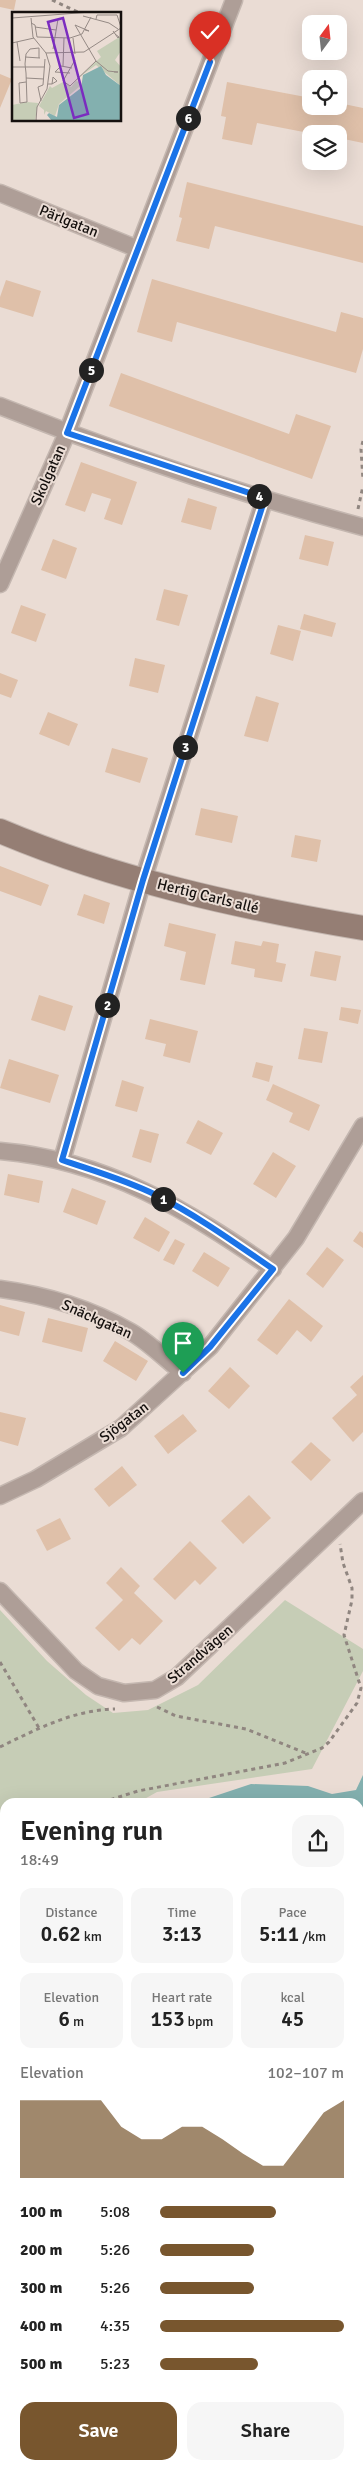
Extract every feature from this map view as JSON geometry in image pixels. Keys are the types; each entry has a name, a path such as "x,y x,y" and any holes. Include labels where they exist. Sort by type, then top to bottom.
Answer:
{"street":[{"name":"Skolgatan","path":"0,584 67,433 234,0"},
{"name":"Pärlgatan","path":"0,193 138,249"},
{"path":"0,406 67,433 265,498 359,525"},
{"path":"62,1160 143,880 265,498"},
{"name":"Hertig Carls allé","path":"0,831 88,865 143,880 264,910 363,928"},
{"name":"Sjögatan","path":"0,1496 36,1479 121,1428 210,1347 296,1238 363,1126"},
{"path":"0,1152 62,1160 119,1178 156,1195 206,1222 273,1269"},
{"name":"Snäckgatan","path":"0,1289 48,1298 76,1306 105,1319 132,1333 183,1373"},
{"name":"Strandvägen","path":"0,1591 76,1671 98,1686 124,1693 155,1690 177,1677 363,1501"}],"path":[{"path":"52,0 78,12"},
{"path":"363,441 361,449 363,480"},
{"path":"359,525 363,486"},
{"path":"116,1798 138,1791 285,1763 322,1748 329,1742 357,1703 360,1694 360,1681 348,1652 344,1634 352,1600 352,1588 343,1562 340,1543"},
{"path":"0,1662 39,1728"},
{"path":"156,1707 176,1716 246,1730 309,1754"},
{"path":"0,1747 69,1716"}],"green space":[{"path":"285,1600 363,1649 363,1671 312,1769 157,1792 146,1798 0,1798 0,1610 47,1661 86,1695 113,1713 148,1710 198,1685"}],"water":[{"path":"363,1775 363,1798 209,1798 251,1784 308,1786 332,1794 356,1790"}],"building":[{"path":"0,0 16,0 14,10 0,7"},
{"path":"0,74 12,79 0,108"},
{"path":"227,82 302,96 302,115 347,115 347,105 363,108 363,143 347,140 347,125 302,125 302,132 257,123 252,145 222,139 226,117 221,116"},
{"path":"187,182 363,226 363,263 215,226 209,249 176,241 182,218 179,217"},
{"path":"152,279 336,332 341,312 363,318 363,349 356,373 177,322 172,342 137,332"},
{"path":"6,280 41,291 33,317 0,307 0,297"},
{"path":"121,373 289,434 296,414 331,426 312,479 109,406"},
{"path":"81,462 137,482 122,525 104,519 111,499 92,493 85,512 65,505"},
{"path":"188,498 217,507 211,530 181,522"},
{"path":"305,535 334,542 328,566 299,559"},
{"path":"53,539 77,548 66,579 41,570"},
{"path":"164,589 188,595 179,626 156,620"},
{"path":"21,605 46,614 36,642 11,633"},
{"path":"304,614 336,623 332,637 300,629"},
{"path":"278,625 301,631 293,661 270,654"},
{"path":"135,658 165,665 158,693 129,686"},
{"path":"0,673 18,680 11,698 0,694"},
{"path":"256,696 279,703 268,742 244,736"},
{"path":"48,712 78,724 69,746 39,734"},
{"path":"112,748 148,758 140,783 105,772"},
{"path":"201,808 238,816 232,843 195,835"},
{"path":"295,835 321,840 317,862 291,857"},
{"path":"0,866 49,885 41,906 0,891"},
{"path":"84,894 110,903 104,924 77,915"},
{"path":"169,923 216,934 205,985 180,980 186,952 164,946"},
{"path":"235,941 261,946 263,941 279,944 276,962 286,964 282,982 254,977 255,969 231,964"},
{"path":"315,951 341,956 336,981 310,976"},
{"path":"39,995 73,1006 65,1031 31,1020"},
{"path":"341,1007 361,1010 358,1024 339,1020"},
{"path":"150,1019 198,1031 190,1063 163,1056 166,1044 145,1039"},
{"path":"304,1028 328,1032 322,1063 298,1059"},
{"path":"9,1059 59,1075 50,1103 0,1088"},
{"path":"256,1062 273,1066 269,1082 252,1077"},
{"path":"122,1080 144,1087 137,1112 115,1106"},
{"path":"273,1084 320,1105 309,1131 289,1122 293,1113 266,1100"},
{"path":"198,1120 223,1133 211,1155 186,1143"},
{"path":"140,1129 159,1134 151,1163 132,1157"},
{"path":"273,1152 296,1166 276,1198 253,1184"},
{"path":"8,1174 43,1181 39,1203 4,1195"},
{"path":"72,1188 106,1201 97,1225 63,1212"},
{"path":"145,1217 170,1232 159,1252 133,1238"},
{"path":"360,1231 363,1233 363,1248 353,1241"},
{"path":"175,1239 185,1244 174,1265 163,1260"},
{"path":"327,1247 344,1260 323,1288 306,1274"},
{"path":"204,1252 230,1268 218,1287 192,1271"},
{"path":"289,1299 323,1326 311,1342 297,1330 277,1355 257,1340"},
{"path":"0,1305 25,1312 19,1336 0,1331"},
{"path":"48,1318 88,1328 82,1352 42,1342"},
{"path":"115,1341 148,1361 136,1381 103,1361"},
{"path":"230,1367 250,1386 229,1409 208,1391"},
{"path":"363,1375 363,1432 353,1442 332,1418 357,1395 350,1387"},
{"path":"0,1412 26,1418 18,1446 0,1441"},
{"path":"183,1414 197,1431 168,1454 154,1436"},
{"path":"311,1442 331,1460 311,1481 291,1462"},
{"path":"122,1466 137,1485 109,1507 94,1489"},
{"path":"249,1495 271,1518 243,1544 221,1521"},
{"path":"60,1518 71,1539 47,1551 36,1530"},
{"path":"190,1541 217,1568 200,1585 195,1580 175,1600 153,1579"},
{"path":"121,1567 140,1586 134,1593 163,1621 140,1645 132,1638 119,1651 95,1628 123,1600 106,1583"}],"route":[{"path":"183,1373 210,1347 273,1269 206,1222 156,1195 119,1178 62,1160 143,880 265,498 67,433 210,62"}]}
